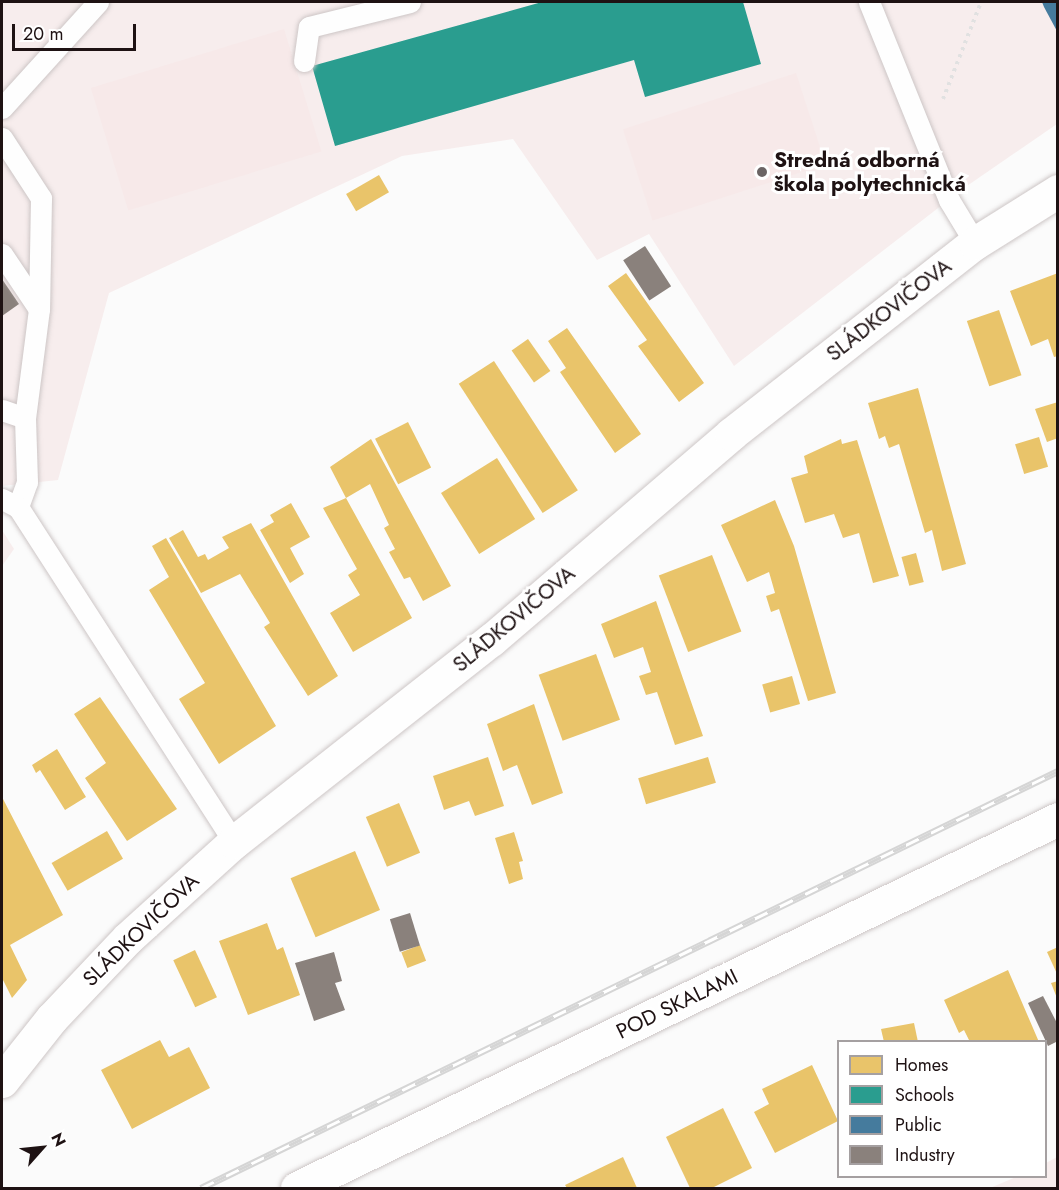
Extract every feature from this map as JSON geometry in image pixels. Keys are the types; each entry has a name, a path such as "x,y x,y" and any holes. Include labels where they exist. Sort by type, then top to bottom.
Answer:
{"street":[{"name":"SLÁDKOVIČOVA","path":"2,1081 52,1018 128,938 234,842 491,640 731,434 975,243 1058,191"},
{"name":"POD SKALAMI","path":"297,1188 1058,819"}],"lane":[{"path":"2,108 98,2"},
{"path":"304,61 309,27 410,2"},
{"path":"869,2 949,200 975,243"},
{"path":"2,138 41,198 39,309 25,418 27,482 10,503 234,842"},
{"path":"2,254 39,309"},
{"path":"2,410 25,418"}],"path":[{"path":"926,144 981,2"}],"shaded area":[{"name":"Stredná odborná škola polytechnická","path":"2,2 1057,2 1057,124 964,188 734,366 649,234 597,260 513,139 402,156 109,293 58,480 2,486"},
{"path":"284,29 321,151 128,210 91,88"},
{"path":"796,73 826,164 653,221 623,129"},
{"path":"2,530 14,549 2,566"},
{"path":"1057,1157 1057,1188 990,1188 1014,1178 1047,1178 1047,1162"}],"building: Homes":[{"path":"379,175 389,192 356,211 346,194"},
{"path":"626,273 704,383 679,402 638,346 647,340 608,286"},
{"path":"1058,273 1058,356 1054,357 1048,339 1031,346 1010,291"},
{"path":"999,310 1021,375 989,386 967,321"},
{"path":"567,328 641,434 615,453 560,372 566,368 548,341"},
{"path":"528,339 550,371 534,382 512,350"},
{"path":"494,361 578,490 543,513 459,384"},
{"path":"918,388 966,564 942,571 932,530 925,533 899,444 889,448 885,436 879,439 868,403"},
{"path":"1058,402 1058,438 1047,442 1035,409"},
{"path":"408,422 431,467 398,484 375,439"},
{"path":"1039,437 1048,467 1024,474 1015,444"},
{"path":"371,439 451,586 423,601 410,577 404,579 389,552 395,549 384,528 389,525 370,484 346,498 330,467"},
{"path":"841,439 842,444 857,440 899,576 873,583 859,533 843,538 834,514 805,523 791,478 808,473 804,456"},
{"path":"497,458 535,519 479,554 441,493"},
{"path":"346,498 412,618 353,652 330,613 360,595 348,575 357,569 323,508"},
{"path":"775,500 794,546 836,693 808,701 779,609 771,612 766,596 775,593 769,572 747,582 721,525"},
{"path":"291,503 310,537 290,548 304,574 290,583 260,530 274,522 270,515"},
{"path":"251,523 338,676 308,696 264,627 270,623 240,574 201,593 169,538 183,530 198,557 205,554 208,560 229,548 222,537"},
{"path":"166,538 276,726 219,764 179,699 205,683 149,590 169,577 152,546"},
{"path":"916,553 924,582 909,586 902,557"},
{"path":"712,555 741,632 688,652 659,575"},
{"path":"656,601 703,736 675,745 657,692 646,695 639,676 651,672 643,647 614,658 601,624"},
{"path":"596,654 620,720 563,741 539,675"},
{"path":"792,676 800,704 770,712 762,685"},
{"path":"100,697 177,809 127,841 85,778 106,763 74,714"},
{"path":"534,704 563,793 532,805 517,765 503,771 487,724"},
{"path":"57,749 86,797 65,810 40,770 36,773 32,765"},
{"path":"488,757 504,806 475,816 469,801 444,810 433,776"},
{"path":"708,757 716,783 646,804 638,778"},
{"path":"2,797 63,915 10,945 27,980 12,998 2,978"},
{"path":"399,803 420,853 387,867 366,817"},
{"path":"107,831 123,859 68,891 52,863"},
{"path":"514,832 523,861 519,862 523,879 509,884 495,838"},
{"path":"355,851 380,910 316,937 291,878"},
{"path":"267,923 277,950 283,947 300,995 248,1015 219,941"},
{"path":"420,945 426,961 407,968 401,952"},
{"path":"1058,947 1058,976 1047,952"},
{"path":"195,950 217,997 195,1007 173,960"},
{"path":"1008,970 1038,1040 969,1040 964,1030 959,1033 944,1000"},
{"path":"1058,981 1058,998 1057,998 1051,983"},
{"path":"914,1023 918,1040 884,1040 881,1029"},
{"path":"160,1040 169,1057 189,1047 210,1088 132,1129 101,1070"},
{"path":"812,1065 837,1122 775,1153 754,1112 769,1104 762,1089"},
{"path":"723,1108 752,1168 712,1188 690,1188 666,1137"},
{"path":"623,1157 637,1188 567,1188 565,1185"}],"building: Schools":[{"path":"542,2 743,2 761,64 645,97 634,60 335,146 312,66"}],"building: Public":[{"path":"1042,2 1058,2 1058,33 1044,7"}],"building: Industry":[{"path":"645,246 671,286 649,300 623,260"},
{"path":"2,279 19,304 2,316"},
{"path":"410,913 420,946 400,952 390,919"},
{"path":"334,952 342,981 335,983 345,1010 314,1021 295,963"},
{"path":"1043,996 1058,1025 1058,1041 1048,1046 1028,1003"}],"railway":[{"path":"201,1188 1058,771"}],"place":[{"name":"Stredná odborná škola polytechnická","path":"762,172"}]}
